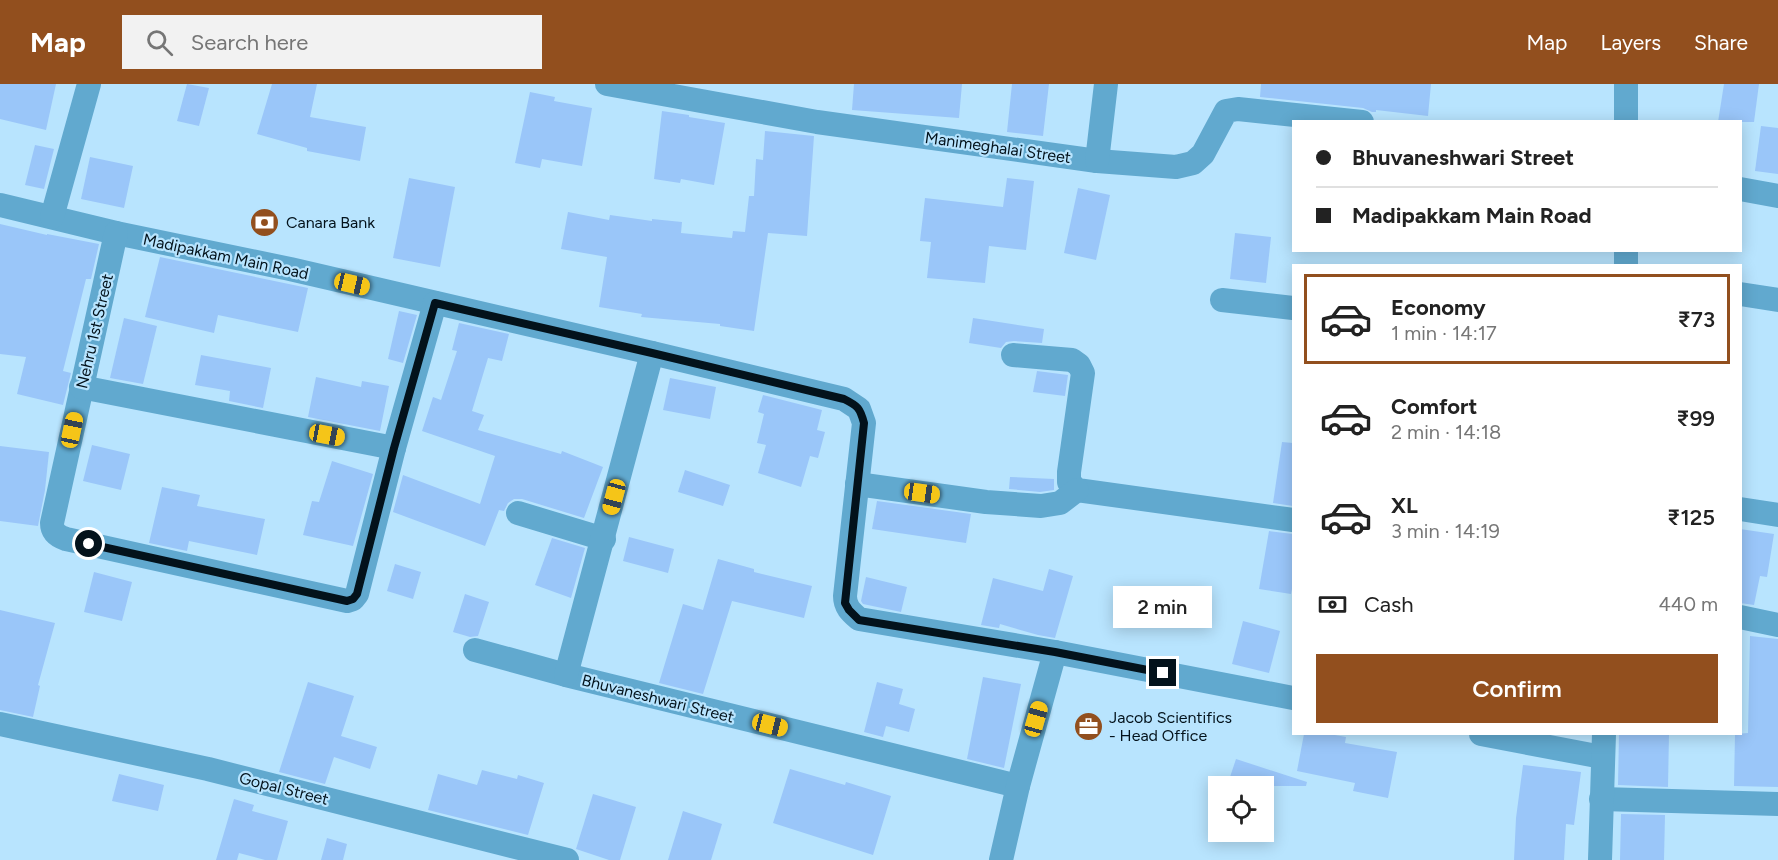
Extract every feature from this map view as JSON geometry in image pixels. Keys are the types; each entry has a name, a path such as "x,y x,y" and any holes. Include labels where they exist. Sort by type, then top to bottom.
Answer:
{"street":[{"path":"52,217 89,84"},
{"name":"Manimeghalai Street","path":"608,84 817,122 1098,161 1176,167 1193,163 1203,154 1226,111 1238,108 1344,120"},
{"path":"1098,161 1106,84"},
{"path":"1626,84 1626,120"},
{"path":"1742,189 1778,196"},
{"name":"Madipakkam Main Road","path":"0,205 116,233 290,269 844,399 859,409 864,423 845,603 859,620 1055,652 1292,698"},
{"name":"Nehru 1st Street","path":"116,233 52,523 56,534 66,539 347,601 353,599 357,594 394,448"},
{"path":"1742,294 1778,300"},
{"path":"1222,300 1292,308"},
{"path":"81,387 394,448 435,303"},
{"path":"566,675 652,353"},
{"path":"1013,355 1072,360 1083,373 1069,472 1069,482 1077,490 1292,520"},
{"path":"857,484 987,502 1041,506 1060,503 1077,490"},
{"path":"1742,509 1778,515"},
{"path":"518,513 604,539"},
{"path":"1742,618 1778,625"},
{"name":"Bhuvaneshwari Street","path":"475,650 566,675 1018,786"},
{"path":"1001,860 1018,786 1055,652"},
{"name":"Gopal Street","path":"0,724 208,769 567,860"},
{"path":"1492,735 1603,745 1600,860"},
{"path":"1601,799 1778,804"}],"building":[{"path":"0,84 56,84 46,130 0,119"},
{"path":"187,84 209,88 199,126 177,121"},
{"path":"272,84 317,84 310,117 366,127 360,161 307,151 307,148 257,134"},
{"path":"854,84 962,84 959,118 852,110"},
{"path":"1012,84 1049,84 1043,136 1007,132"},
{"path":"1261,84 1431,84 1428,116 1376,110 1372,112 1363,108 1260,97"},
{"path":"1724,84 1759,84 1754,122 1718,120"},
{"path":"530,92 555,97 554,101 592,108 582,166 542,159 540,168 515,163"},
{"path":"662,111 725,123 714,185 681,179 680,183 654,179"},
{"path":"1761,126 1778,128 1778,174 1755,171"},
{"path":"765,131 814,136 807,236 768,233 754,331 720,326 720,324 641,317 642,314 599,307 607,257 561,249 568,212 609,220 610,215 652,221 652,219 682,222 681,233 732,238 733,231 745,232 749,196 754,196 756,159 763,160"},
{"path":"35,145 54,149 44,189 25,185"},
{"path":"90,157 133,166 124,208 81,199"},
{"path":"409,178 455,187 440,267 393,258"},
{"path":"1007,178 1034,181 1026,250 989,246 985,283 927,278 931,242 920,241 925,198 1003,207"},
{"path":"1078,188 1110,195 1096,260 1064,253"},
{"path":"0,224 99,244 91,279 86,279 63,371 71,373 63,405 17,394 26,357 0,354"},
{"path":"1235,233 1271,237 1266,283 1230,279"},
{"path":"160,257 308,288 298,332 218,315 214,333 145,317"},
{"path":"399,311 417,315 403,363 388,359"},
{"path":"124,318 157,326 143,384 110,378"},
{"path":"973,318 1044,329 1042,343 1014,341 1006,342 1001,348 969,343"},
{"path":"459,323 509,334 502,361 488,358 472,411 484,415 478,430 561,454 562,451 603,467 584,518 522,499 514,499 508,503 504,511 499,510 485,546 393,512 403,475 480,504 495,456 422,431 433,397 441,400 457,351 452,350"},
{"path":"201,355 271,368 263,408 229,401 230,391 195,385"},
{"path":"1037,371 1068,375 1065,396 1033,392"},
{"path":"316,377 361,387 362,381 389,386 380,431 308,417"},
{"path":"670,378 716,387 710,419 663,410"},
{"path":"763,395 822,410 817,430 825,432 818,458 810,456 801,487 758,473 766,445 757,443 764,414 758,412"},
{"path":"1282,442 1292,443 1292,506 1273,503"},
{"path":"92,445 130,454 121,490 83,481"},
{"path":"0,446 49,452 38,526 0,521"},
{"path":"332,461 373,474 353,546 303,535 312,501 319,502"},
{"path":"685,470 730,485 723,506 678,492"},
{"path":"1010,477 1054,479 1054,490 1040,492 1009,489"},
{"path":"162,487 200,495 197,506 265,519 257,555 189,541 187,551 149,543"},
{"path":"877,501 971,514 966,543 872,529"},
{"path":"1742,529 1774,534 1767,577 1760,576 1754,605 1742,603"},
{"path":"1269,531 1292,534 1291,594 1259,589"},
{"path":"629,537 674,549 668,573 623,561"},
{"path":"552,538 585,548 571,598 535,585"},
{"path":"718,559 754,569 754,572 812,586 804,618 732,601 703,694 659,683 683,604 703,610"},
{"path":"395,564 421,572 413,599 387,591"},
{"path":"1049,569 1073,576 1055,638 1000,624 999,628 981,625 993,578 1043,591"},
{"path":"94,572 132,582 122,621 84,612"},
{"path":"866,577 907,587 901,612 863,604 861,601"},
{"path":"465,594 489,602 478,636 470,637 453,632"},
{"path":"0,610 55,623 38,685 40,686 33,717 0,710"},
{"path":"1243,621 1280,631 1269,673 1232,664"},
{"path":"1750,636 1778,639 1778,787 1734,786 1735,735 1748,733"},
{"path":"983,677 1021,684 1004,768 967,759"},
{"path":"308,682 354,696 341,736 377,747 370,769 334,757 325,784 279,772"},
{"path":"877,682 903,689 899,704 915,709 909,732 886,726 883,737 864,732"},
{"path":"1304,735 1346,737 1345,743 1397,752 1388,798 1353,791 1355,783 1297,771"},
{"path":"1619,735 1669,735 1668,787 1618,785"},
{"path":"1236,759 1307,782 1306,786 1274,786 1274,776 1230,776"},
{"path":"1523,765 1581,772 1574,825 1566,824 1564,860 1514,860 1516,818"},
{"path":"790,769 845,785 846,782 891,796 873,855 773,823"},
{"path":"482,770 517,779 518,775 544,783 528,835 428,810 438,774 477,785"},
{"path":"119,774 164,785 158,811 112,801"},
{"path":"593,794 636,807 620,860 609,860 576,849"},
{"path":"234,799 254,805 252,811 288,821 277,860 265,860 239,853 237,860 216,860"},
{"path":"683,811 722,824 711,860 668,860"},
{"path":"1621,814 1665,815 1664,860 1620,860"},
{"path":"327,838 347,844 343,860 321,860"}],"place":[{"name":"Canara Bank","path":"265,222"},
{"name":"Jacob Scientifics - Head Office","path":"1088,726"}],"route":[{"path":"89,544 347,601 353,599 357,594 394,448 435,303 675,358 844,399 854,404 859,409 864,423 845,603 859,620 1055,652 1163,673"}]}
